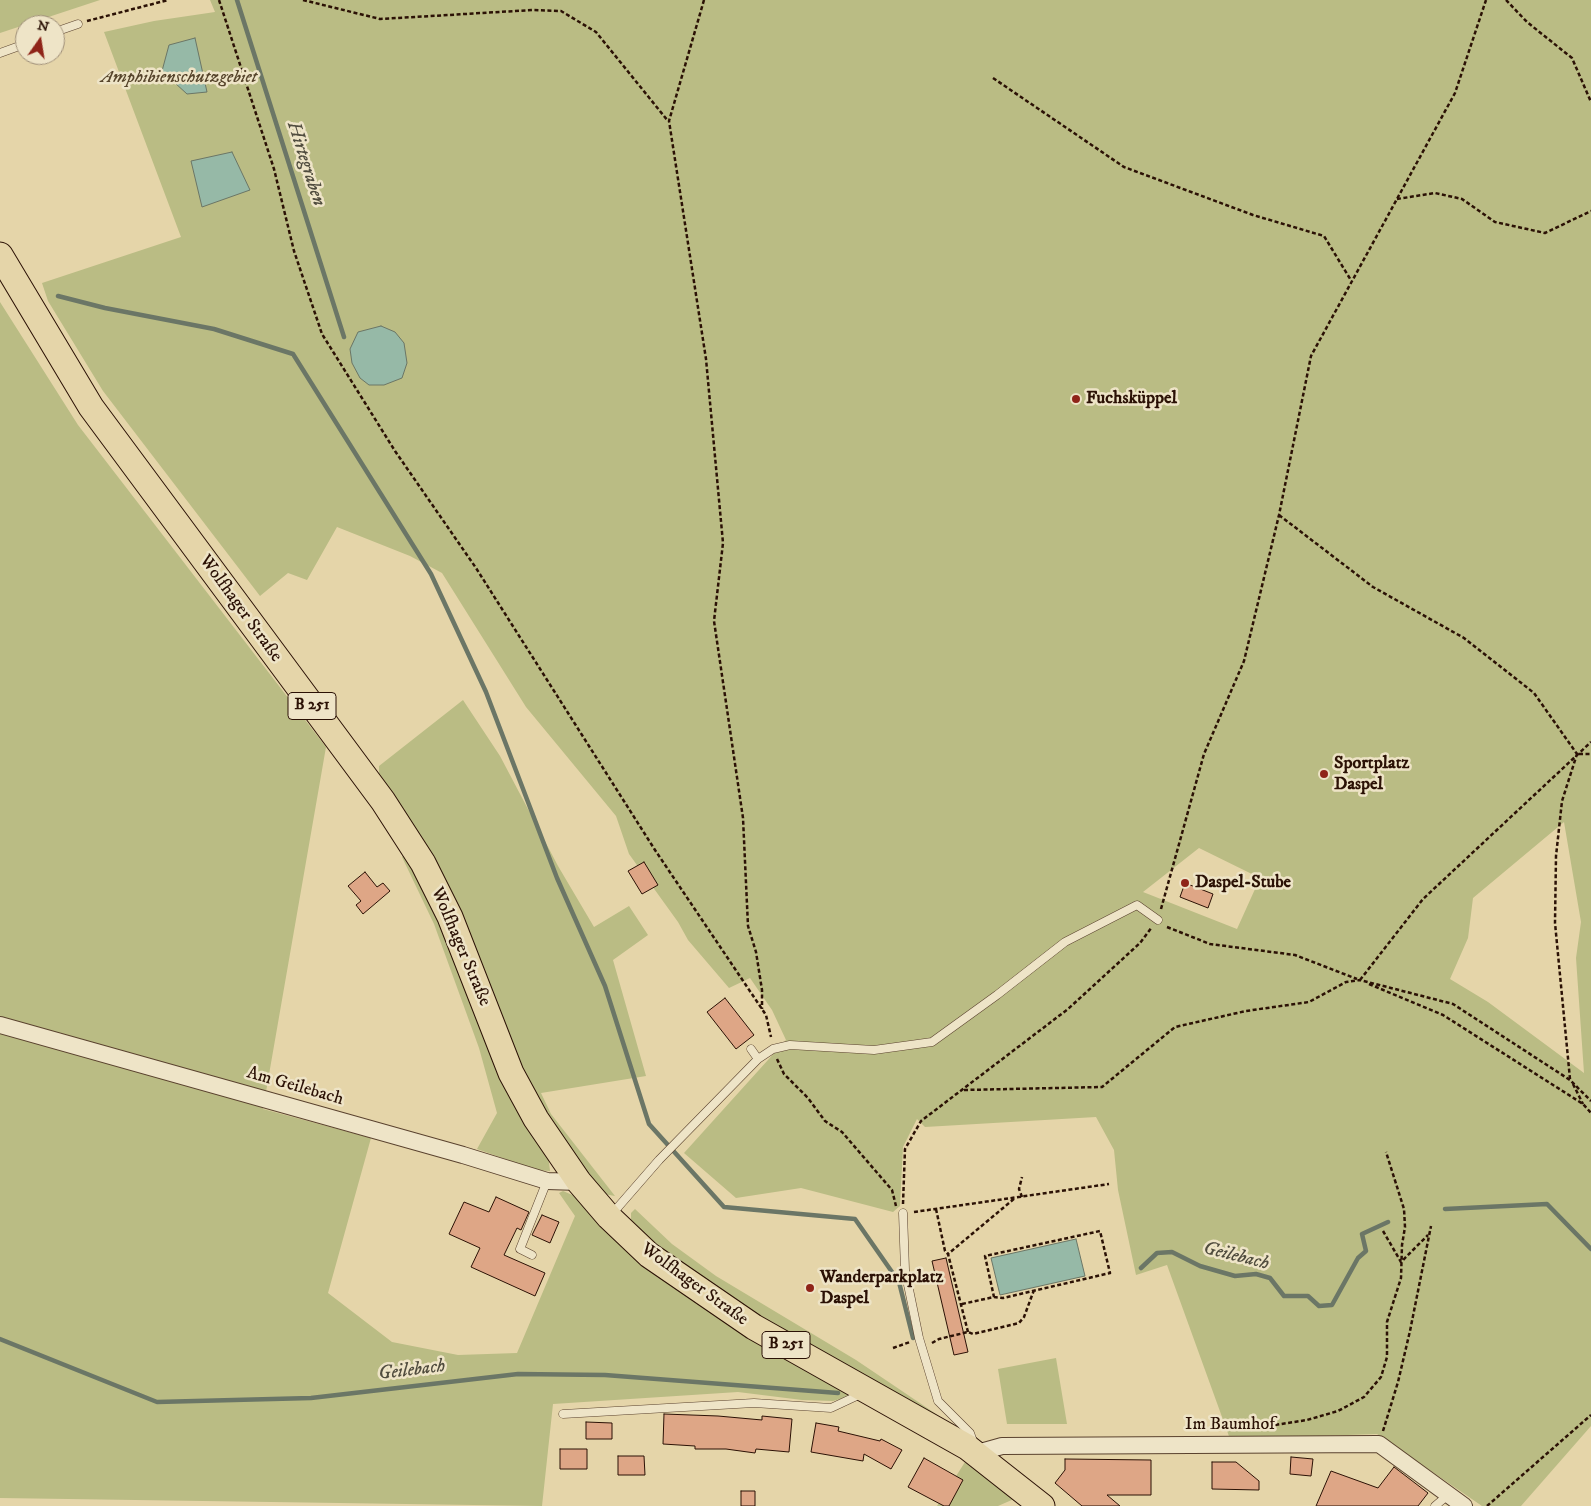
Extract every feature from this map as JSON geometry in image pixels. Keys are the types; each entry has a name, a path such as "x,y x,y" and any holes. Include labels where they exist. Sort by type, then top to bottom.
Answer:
{"main road":[{"name":"Wolfhager Straße","path":"0,255 91,408 383,801 423,863 450,917 512,1073 536,1119 579,1182 609,1217 649,1255 754,1327 865,1392 976,1453 1036,1505"}],"street":[{"name":"Am Geilebach","path":"0,1025 463,1155 547,1181 579,1182"},
{"name":"Im Baumhof","path":"976,1453 1002,1446 1379,1444"},
{"path":"1379,1444 1464,1506"}],"lane":[{"path":"65,29 78,24"},
{"path":"0,53 15,48"},
{"path":"609,1217 676,1142 758,1059 773,1049 790,1045 874,1050 932,1042 1065,942 1137,905 1158,920"},
{"path":"751,1049 758,1059"},
{"path":"532,1255 520,1249 547,1181"},
{"path":"903,1213 905,1270 919,1338 938,1401 970,1434 976,1453"},
{"path":"563,1414 754,1403 831,1408 865,1392"},
{"path":"1435,1506 1448,1495"}],"path":[{"path":"78,24 168,0"},
{"path":"219,0 274,169 294,252 322,334 396,451 476,568 650,842 766,1015 773,1049 784,1074 808,1098 825,1121 842,1132 892,1190 895,1204 903,1213"},
{"path":"303,0 380,19 533,10 561,11 596,32 669,121"},
{"path":"704,0 669,121 706,359 722,543 714,621 743,818 748,926 756,952 762,990 762,1010"},
{"path":"903,1213 905,1148 921,1121 1068,1009 1140,943 1158,920 1204,754 1244,661 1279,516 1311,356 1455,93 1486,0"},
{"path":"1506,0 1527,22 1572,58 1591,102"},
{"path":"994,78 1124,166 1245,212 1324,236 1352,282"},
{"path":"1397,199 1435,192 1462,199 1495,222 1545,233 1591,211"},
{"path":"1279,516 1373,586 1464,638 1534,693 1577,754"},
{"path":"1360,980 1424,899 1591,742"},
{"path":"1577,754 1591,754"},
{"path":"1577,754 1562,801 1556,866 1555,923 1570,1080 1583,1104 1591,1113"},
{"path":"1158,920 1171,930 1210,944 1295,955 1443,1015 1583,1104"},
{"path":"964,1090 1102,1087 1175,1027 1246,1011 1309,1002 1346,982 1360,980 1453,1004 1570,1080 1591,1101"},
{"path":"1250,1429 1315,1418 1338,1411 1364,1397 1381,1377 1387,1357 1387,1322 1401,1278 1404,1209 1386,1152"},
{"path":"1022,1177 1019,1189 1022,1197"},
{"path":"903,1213 1109,1184"},
{"path":"948,1254 1016,1197"},
{"path":"936,1209 945,1251 948,1254 968,1332"},
{"path":"1379,1444 1398,1382 1431,1226"},
{"path":"962,1304 994,1297 1003,1298 1110,1273 1100,1231 985,1256 994,1297"},
{"path":"1383,1232 1401,1262"},
{"path":"1401,1262 1429,1234"},
{"path":"932,1343 939,1339 968,1332 973,1334 1019,1323 1024,1317 1034,1290"},
{"path":"893,1348 919,1338"},
{"path":"1487,1506 1591,1415"}],"green space":[{"path":"0,0 100,0 55,15 15,15 15,28 0,33"},
{"name":"Amphibienschutzgebiet","path":"210,0 1591,0 1591,1426 1521,1506 1482,1506 1377,1434 1230,1439 1167,1265 1136,1275 1118,1190 1114,1150 1096,1117 925,1127 917,1119 903,1147 900,1206 893,1212 801,1188 736,1198 684,1153 786,1040 772,1010 750,978 729,988 688,940 678,922 629,854 616,816 526,707 442,573 410,556 337,527 307,580 288,573 260,596 103,391 48,301 42,283 181,237 104,32 154,21 215,12","holes":["1564,822 1581,922 1576,958 1584,1073 1488,1002 1450,979 1468,938 1473,898","1199,848 1260,878 1237,929 1143,892"]},
{"path":"0,302 78,425 326,747 263,1109 371,1138 328,1293 392,1342 458,1355 517,1353 575,1216 559,1193 563,1191 577,1197 851,1396 833,1401 802,1400 738,1392 553,1404 542,1506 0,1498"},
{"path":"463,700 500,756 558,866 594,927 629,906 648,935 613,960 646,1076 541,1093 551,1114 615,1196 604,1194 580,1166 546,1117 379,777 379,766"},
{"path":"404,855 410,861 548,1155 550,1171 536,1170 477,1149 497,1113 479,1048 434,924 402,857"},
{"path":"635,1209 672,1244 716,1276 856,1360 945,1420 963,1437 781,1331 668,1255 631,1223 631,1213"},
{"path":"1056,1358 1067,1424 1007,1424 998,1369"},
{"path":"965,1462 1014,1499 998,1506 937,1506"}],"shaded area":[{"path":"195,38 207,92 187,94 162,71 169,45"},
{"path":"232,152 250,190 202,207 191,161"},
{"path":"381,326 395,332 404,343 407,363 402,378 384,385 369,385 360,378 352,363 350,349 358,332"},
{"path":"1076,1239 1085,1276 1000,1295 991,1258"}],"building":[{"path":"644,862 658,885 642,894 628,871"},
{"path":"365,872 377,887 383,883 390,891 363,914 356,905 361,901 348,886"},
{"path":"1185,883 1213,894 1208,908 1180,897"},
{"path":"725,998 754,1035 736,1049 707,1012"},
{"path":"496,1197 529,1212 521,1230 517,1228 504,1255 545,1273 535,1296 471,1267 480,1248 449,1234 464,1202 489,1212"},
{"path":"542,1215 559,1222 550,1243 532,1235"},
{"path":"946,1258 968,1352 954,1355 932,1261"},
{"path":"664,1414 762,1420 762,1416 792,1419 789,1452 756,1449 755,1453 726,1449 695,1449 695,1446 663,1444"},
{"path":"586,1422 612,1423 612,1439 586,1439"},
{"path":"816,1423 839,1427 838,1431 880,1441 881,1439 902,1450 891,1469 864,1454 863,1461 811,1452"},
{"path":"560,1449 587,1449 587,1469 560,1469"},
{"path":"618,1456 644,1456 645,1475 618,1475"},
{"path":"1291,1457 1313,1459 1311,1476 1290,1474"},
{"path":"924,1458 963,1480 949,1506 944,1506 908,1487"},
{"path":"1065,1459 1151,1460 1151,1495 1107,1495 1120,1506 1082,1506 1055,1483 1065,1470"},
{"path":"1212,1462 1236,1462 1259,1481 1259,1490 1212,1489"},
{"path":"1394,1467 1428,1493 1418,1506 1316,1506 1331,1471 1378,1488"},
{"path":"741,1491 755,1491 755,1506 741,1506"}],"waterway":[{"name":"Hirtegraben","path":"237,0 344,337"},
{"path":"58,296 105,308 214,329 293,354 431,574 486,692 557,878 605,986 649,1124 724,1207 855,1219 899,1282 913,1338"},
{"name":"Geilebach","path":"1445,1209 1547,1204 1591,1249"},
{"name":"Geilebach","path":"1141,1268 1157,1253 1172,1252 1200,1266 1235,1276 1256,1274 1270,1278 1284,1296 1308,1296 1319,1306 1332,1305 1358,1258 1366,1251 1362,1234 1388,1222"},
{"name":"Geilebach","path":"0,1339 157,1402 311,1398 518,1374 605,1375 838,1393"}],"place":[{"name":"Fuchsküppel","path":"1076,399"},
{"name":"Sportplatz Daspel","path":"1324,774"},
{"name":"Daspel-Stube","path":"1185,883"},
{"name":"Wanderparkplatz Daspel","path":"810,1288"}]}
